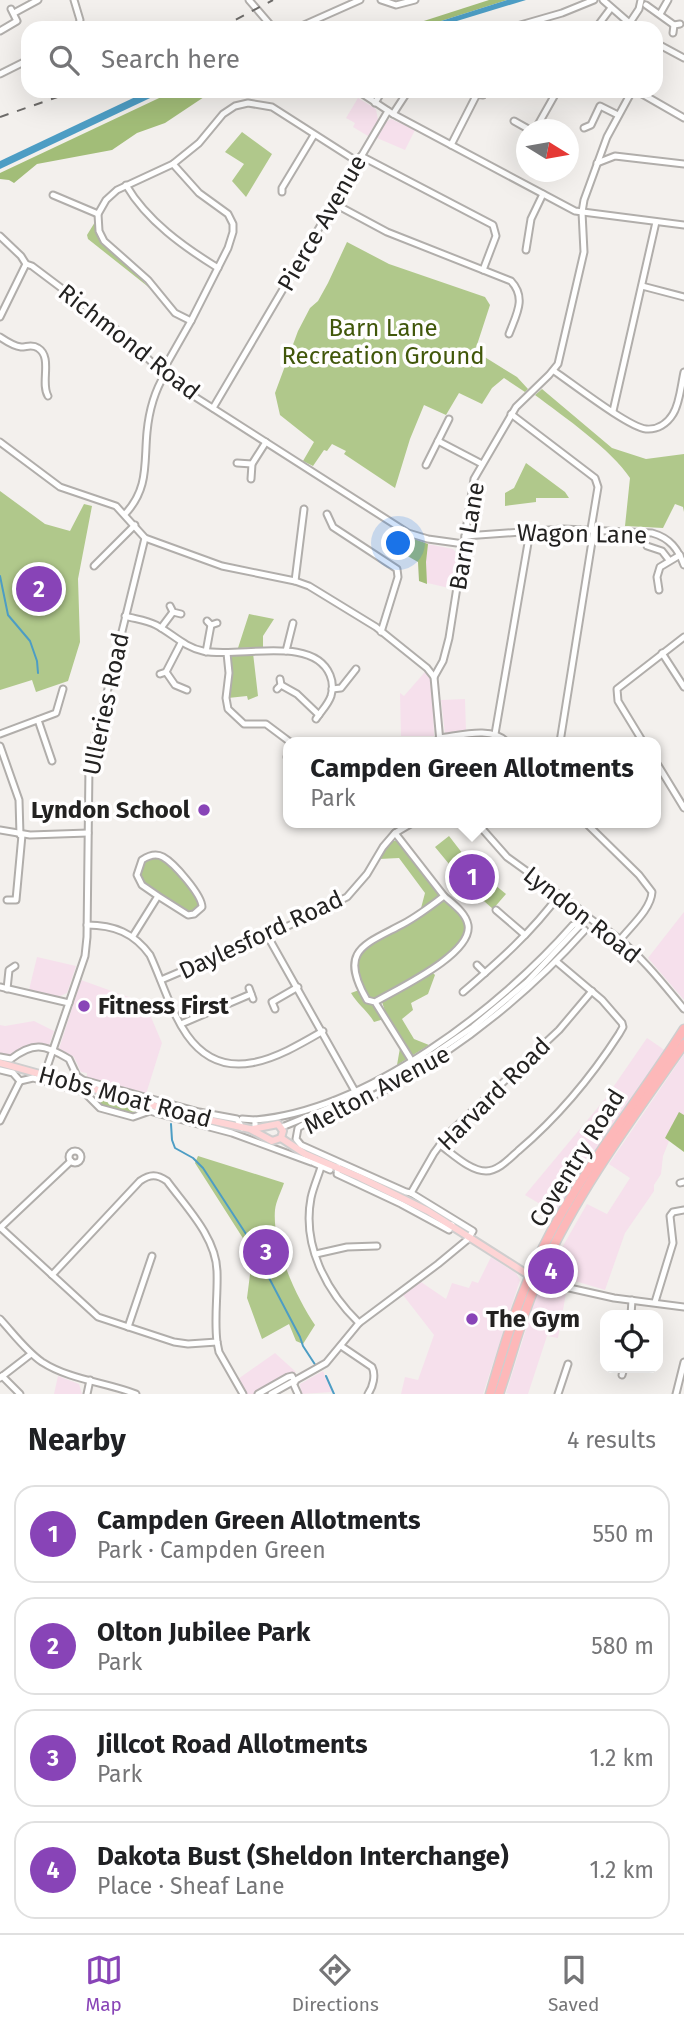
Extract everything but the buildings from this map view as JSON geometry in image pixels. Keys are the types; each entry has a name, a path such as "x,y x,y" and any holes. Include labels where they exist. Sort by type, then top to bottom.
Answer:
{"highway":[{"name":"Coventry Road","path":"490,1394 531,1274 584,1178 684,1029"},
{"name":"Coventry Road","path":"497,1394 516,1331 523,1319 531,1274 684,1044"},
{"path":"531,1274 549,1281"}],"main road":[{"name":"Hobs Moat Road","path":"0,1063 44,1076 88,1084 242,1128 253,1125 267,1127"},
{"path":"275,1123 282,1127 284,1133 281,1138 272,1141 266,1136 267,1127 275,1123"},
{"name":"Hobs Moat Road","path":"253,1125 266,1136"},
{"path":"281,1138 337,1170 406,1194 531,1274"}],"street":[{"path":"0,31 18,21 12,11 38,0"},
{"path":"74,0 80,21"},
{"path":"250,0 268,21"},
{"path":"315,20 360,0"},
{"path":"381,0 397,5 415,0"},
{"path":"534,21 594,0"},
{"path":"603,0 626,21"},
{"path":"660,14 668,0"},
{"path":"634,21 643,2 677,25 673,33"},
{"path":"601,21 611,8"},
{"path":"663,49 684,58"},
{"path":"0,74 21,64"},
{"path":"368,98 391,113 575,211 684,225"},
{"path":"375,103 378,98"},
{"name":"Pierce Avenue","path":"213,408 359,159 403,98"},
{"path":"451,145 474,98"},
{"path":"540,119 552,98"},
{"name":"Barn Lane","path":"434,677 448,644 472,487 511,414 520,401 554,371 562,352 584,253 582,212 604,145 629,98"},
{"path":"647,98 684,118"},
{"path":"191,321 175,313 148,280 104,241 99,232 98,214 106,200 127,185 173,164 198,143 219,117 241,104 254,103 272,107 314,135 359,159 494,225 496,236 483,270"},
{"path":"584,128 593,128 599,103 618,115"},
{"path":"282,192 314,135"},
{"path":"604,145 608,152 615,156 684,164"},
{"path":"597,163 615,156"},
{"path":"125,514 137,500 143,485 148,421 163,373 232,239 231,219 228,214 198,193 173,164"},
{"path":"127,185 149,215 167,232 190,251 218,268"},
{"path":"525,246 531,219 543,194"},
{"path":"53,195 98,214"},
{"path":"333,203 387,232 511,281 519,292 520,304 509,334"},
{"path":"613,411 656,222"},
{"name":"Richmond Road","path":"0,236 26,264 121,333 163,373 213,408 408,533 464,544"},
{"path":"0,317 26,264"},
{"path":"642,286 684,297"},
{"path":"0,337 14,345 35,346 41,351 45,361 44,387 48,396"},
{"path":"554,371 638,428 653,429 663,425 675,410 684,372"},
{"path":"511,414 595,478 598,487 561,737"},
{"path":"426,465 449,419"},
{"path":"438,441 482,464"},
{"path":"0,442 60,486 116,506 145,538 235,570 309,586 381,632 428,668 434,677 439,737"},
{"path":"251,480 252,464 266,442"},
{"path":"237,463 252,464"},
{"path":"295,581 303,509"},
{"path":"327,514 333,527 395,566 398,572 381,632"},
{"path":"94,566 135,525"},
{"name":"Wagon Lane","path":"465,536 592,529 652,533 667,539 680,555 684,565"},
{"path":"495,734 528,543 527,531"},
{"name":"Ulleries Road","path":"44,1076 85,956 89,766 145,538"},
{"path":"647,547 662,551 669,560"},
{"path":"659,590 658,572 669,560 680,555"},
{"path":"170,606 173,612 181,614"},
{"path":"161,628 173,612"},
{"path":"125,616 161,628 181,643 206,652 268,650 314,657 324,665 331,678 332,689 329,701 317,717 297,694 279,684"},
{"path":"206,652 212,623"},
{"path":"286,651 294,627"},
{"path":"640,737 618,701 617,689 684,637"},
{"path":"181,643 163,673 175,685 189,690"},
{"path":"227,653 228,709 241,722 248,725 266,724 283,737"},
{"path":"662,653 684,687"},
{"path":"332,689 341,688 353,680 356,669"},
{"path":"0,734 56,713 64,689"},
{"path":"38,720 51,747 52,761"},
{"path":"467,737 495,734 500,737"},
{"path":"0,746 19,800 21,835 16,900 7,900"},
{"path":"661,770 684,808"},
{"name":"Daylesford Road","path":"161,980 333,906 357,887 383,847 403,828"},
{"name":"Lyndon Road","path":"481,828 507,857 620,940 648,967 684,1009"},
{"path":"591,828 639,875 652,892 647,906 620,940"},
{"path":"0,830 21,835 88,833"},
{"path":"375,1002 436,966 463,944 468,932 467,922 458,909 444,896 395,833"},
{"path":"156,855 164,857 195,890 201,898 202,906 194,914 188,915 158,896 142,885 137,875 142,860 156,855"},
{"path":"464,989 525,935 559,895"},
{"path":"133,936 158,896"},
{"path":"413,1063 375,1002 367,999 355,974 355,961 357,954 368,942 413,918 444,896"},
{"path":"496,910 525,935"},
{"name":"Melton Avenue","path":"282,1127 297,1125 379,1093 448,1052 507,1008 583,929 587,918"},
{"path":"87,925 115,928 133,936 150,955 187,1034 204,1053 221,1061 244,1064 276,1056 323,1031"},
{"name":"Melton Avenue","path":"413,1063 480,1014 542,960 573,925 583,929"},
{"path":"267,935 357,1093"},
{"name":"Melton Avenue","path":"297,1125 413,1063 473,1027 556,962 560,953"},
{"path":"440,1145 475,1169 491,1171 524,1146 567,1106 599,1065 623,1027 620,1020 592,991 556,962"},
{"path":"477,965 485,973"},
{"path":"15,966 9,970 3,988 69,1003"},
{"path":"275,1009 272,1002 298,988"},
{"name":"Harvard Road","path":"406,1194 440,1145 470,1112 559,1030 592,991"},
{"path":"181,1024 251,993"},
{"name":"Hobs Moat Road","path":"0,1057 11,1059 21,1050 33,1046 52,1051 69,1059 77,1076 88,1084"},
{"path":"0,1070 13,1073 20,1081 0,1121"},
{"name":"Hobs Moat Road","path":"20,1081 33,1078 84,1092 100,1108 133,1116 150,1111 232,1133 330,1170"},
{"name":"Melton Avenue","path":"139,1098 240,1119 253,1125 357,1093"},
{"path":"240,1119 242,1128"},
{"name":"Melton Avenue","path":"297,1125 296,1141 301,1145 406,1194"},
{"path":"71,1161 0,1228 98,1317 182,1344 217,1342"},
{"path":"321,1167 311,1197 309,1218 312,1242 331,1291 341,1306 359,1323"},
{"path":"337,1170 449,1230 452,1225"},
{"path":"51,1275 140,1181 150,1176 162,1177 204,1233 214,1251 217,1269 219,1352 243,1394"},
{"path":"271,1394 327,1363 359,1323 438,1264 474,1231 406,1194"},
{"path":"655,1303 673,1243 670,1216 673,1212 684,1210"},
{"path":"316,1254 347,1247 377,1247"},
{"path":"128,1327 152,1256"},
{"path":"549,1281 632,1300 684,1307"},
{"path":"631,1310 632,1300"},
{"path":"0,1319 31,1354 57,1370 135,1394"},
{"path":"341,1346 372,1367 372,1389 368,1394"},
{"path":"20,1394 1,1377 31,1354"},
{"path":"676,1394 684,1362"},
{"path":"558,1394 568,1364"},
{"path":"258,1394 288,1377 292,1377 298,1394"},
{"path":"87,1394 90,1380"}],"shaded area":[{"path":"358,98 376,109 378,120 368,136 353,127 355,123 346,118"},
{"path":"391,119 415,130 405,150 377,138"},
{"path":"399,533 417,542 453,549 459,556 453,589 419,581 418,562 390,546"},
{"path":"425,672 432,681 434,736 401,736 400,693 404,696"},
{"path":"465,699 466,732 445,734 441,700"},
{"path":"684,912 684,1000 648,958"},
{"path":"37,957 76,966 67,993 58,997 29,990"},
{"path":"81,980 145,1003 162,1043 146,1094 87,1077 87,1073 81,1072 74,1057 59,1049"},
{"path":"34,1021 54,1031 49,1045 27,1045 9,1056 0,1054 0,1025"},
{"path":"647,1038 666,1051 555,1217 544,1211 545,1207 525,1195 605,1099"},
{"path":"684,1054 684,1115 680,1113 665,1138 669,1141 663,1156 661,1174 654,1185 654,1191 625,1233 605,1290 555,1275 550,1272 551,1267 587,1204 607,1214 630,1178 609,1164"},
{"path":"491,1257 516,1273 520,1280 483,1394 401,1394 405,1377 418,1380 434,1335 403,1295 421,1282 446,1299 452,1283 469,1288 472,1281 478,1283"},
{"path":"543,1289 566,1293 558,1338 547,1336 528,1394 506,1393 538,1291"},
{"path":"275,1353 296,1372 254,1394 246,1394 238,1379"},
{"path":"323,1371 332,1392 301,1394 300,1384"},
{"path":"58,1376 79,1384 82,1394 54,1394"}],"green space":[{"path":"489,0 507,0 441,21 424,21"},
{"path":"159,98 202,98 165,123 137,133 112,150 37,164 14,183 0,179 0,173"},
{"path":"242,132 272,154 246,197 232,181 244,164 225,152"},
{"path":"95,222 102,241 151,289 88,239 87,235"},
{"name":"Barn Lane Recreation Ground","path":"347,242 389,264 485,297 490,305 475,351 517,377 528,389 525,392 504,378 492,388 482,404 459,393 446,415 424,405 395,488 344,454 346,451 332,444 327,451 324,450 313,466 303,461 314,442 280,415 275,393 298,331 328,283"},
{"path":"542,389 612,448 646,459 684,454 684,512 683,507 675,504 663,528 625,526 630,478 612,456 535,395"},
{"path":"526,463 565,492 569,498 536,498 536,502 505,506 505,493 514,488"},
{"path":"0,491 45,524 70,531 84,504 92,506 78,579 80,642 68,681 36,692 32,680 0,690"},
{"path":"399,533 428,544 427,584 419,581 418,562 390,546"},
{"path":"249,614 274,619 263,636 263,647 238,648"},
{"path":"253,653 258,696 248,700 247,696 228,698 232,656"},
{"path":"449,836 473,867 506,894 493,909 468,887 435,847"},
{"path":"392,841 398,841 439,892 439,897 420,912 425,893 399,858 379,859"},
{"path":"163,858 197,895 200,903 198,910 189,914 143,884 139,878 143,861"},
{"path":"441,900 453,906 463,918 466,934 460,945 438,962 376,1000 368,998 357,966 364,947 423,915"},
{"path":"431,971 435,975 428,994 411,1003 413,1010 402,1019 414,1039 429,1045 397,1065 400,1048 384,1019 374,1022 351,993 359,990 382,1016 386,1014 382,1002"},
{"path":"96,1096 152,1109 137,1113 115,1111 95,1101"},
{"path":"679,1112 684,1115 684,1152 665,1138"},
{"path":"198,1156 284,1183 275,1210 277,1239 293,1286 315,1325 303,1344 296,1341 289,1324 262,1339 247,1298 252,1259 246,1243 195,1163"}],"water":[{"path":"507,0 526,0 457,21 441,21"},
{"path":"133,98 150,98 0,169 0,161"}],"waterway":[{"path":"0,576 8,615 30,641 38,673"},
{"path":"171,1124 175,1148 193,1158 203,1168 246,1234 303,1346 316,1366"},
{"path":"326,1376 334,1394"}],"railway":[{"path":"233,21 273,0"},
{"path":"0,117 55,98"}],"place":[{"name":"Olton Jubilee Park","path":"39,589"},
{"name":"Lyndon School","path":"204,810"},
{"name":"Campden Green Allotments","path":"472,877"},
{"name":"Fitness First","path":"84,1006"},
{"name":"Jillcot Road Allotments","path":"266,1252"},
{"name":"Dakota Bust (Sheldon Interchange)","path":"551,1271"},
{"name":"The Gym","path":"472,1319"}]}
